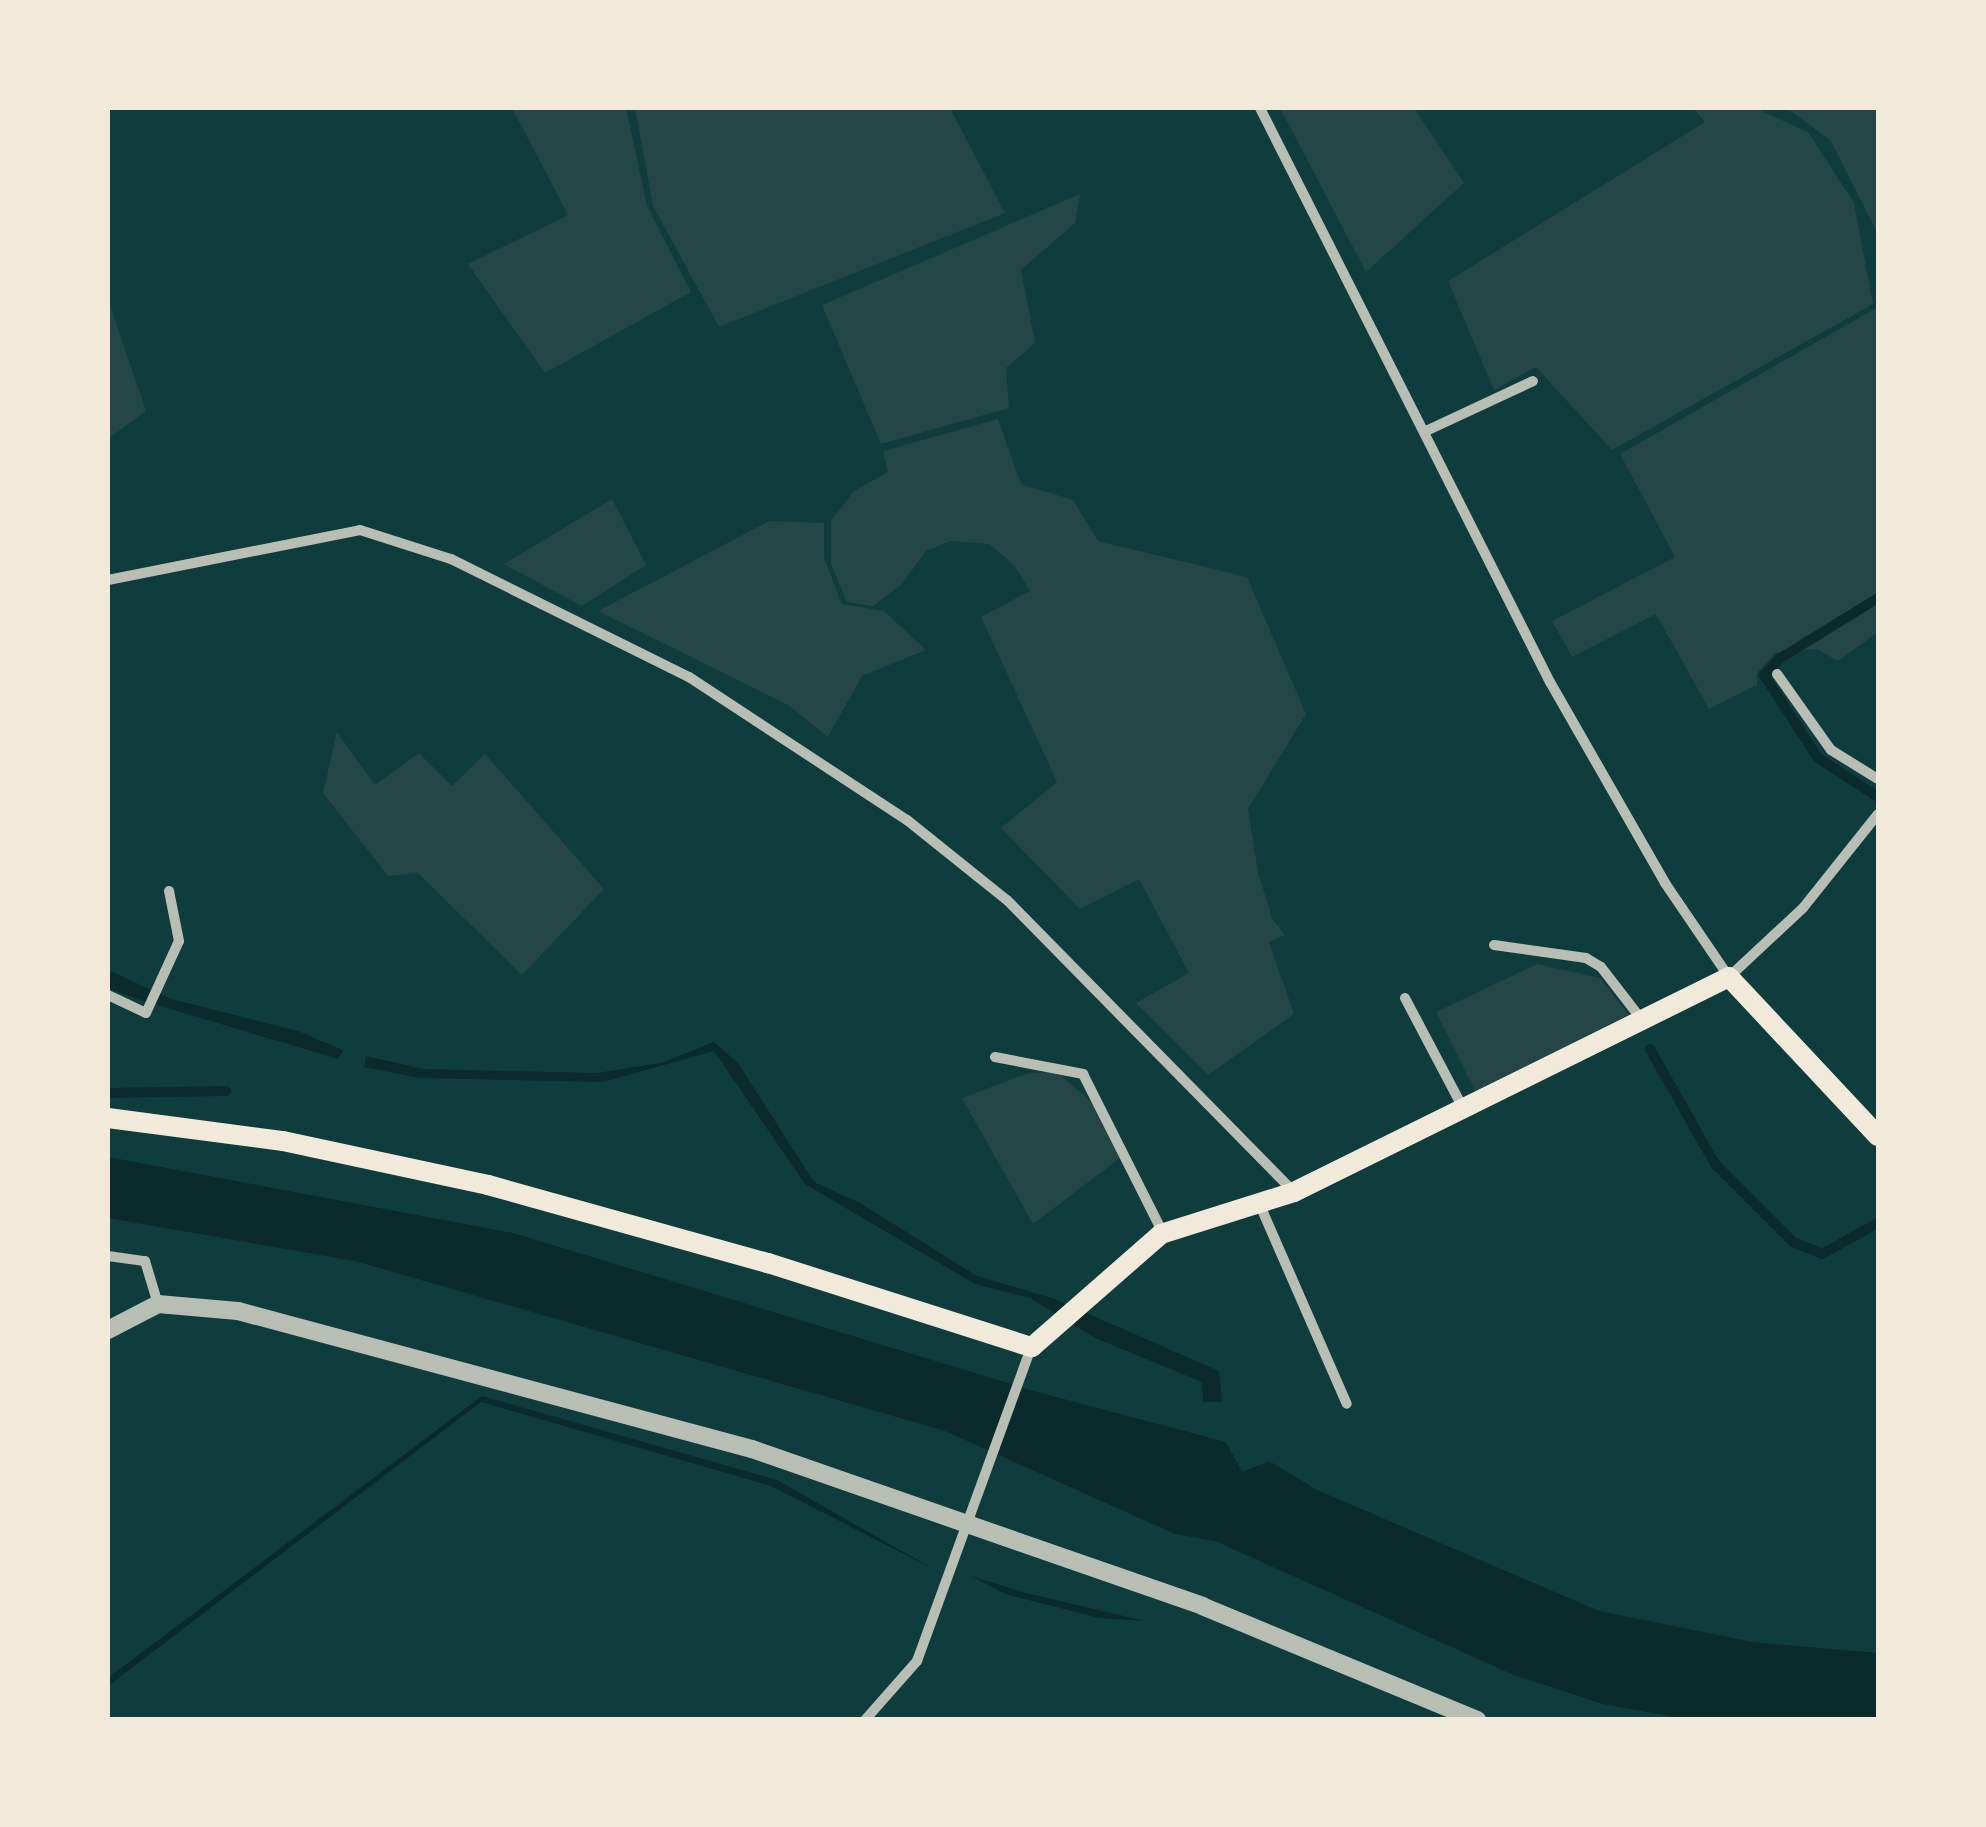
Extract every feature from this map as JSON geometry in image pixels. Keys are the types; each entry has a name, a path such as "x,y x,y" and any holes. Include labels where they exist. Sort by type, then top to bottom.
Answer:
{"main road":[{"path":"108,1118 282,1141 488,1185 768,1263 1032,1347 1163,1234 1294,1192 1729,977 1878,1136"}],"street":[{"path":"1260,108 1550,682 1665,883 1729,977 1803,908 1878,814"},
{"path":"1426,431 1533,381"},
{"path":"108,580 360,530 450,560 689,677 907,820 1007,900 1294,1192"},
{"path":"1778,674 1831,750 1878,779"},
{"path":"108,996 146,1014 179,941 169,890"},
{"path":"1494,945 1586,958 1601,966 1642,1020"},
{"path":"1405,998 1463,1109"},
{"path":"995,1057 1083,1074 1102,1100 1163,1234"},
{"path":"1258,1204 1347,1404"},
{"path":"108,1256 145,1261 158,1304"},
{"path":"108,1330 158,1304 238,1311 457,1366 752,1449 1202,1606 1477,1720"},
{"path":"865,1720 917,1661 971,1527 987,1469 1032,1347"}],"shaded area":[{"path":"512,108 626,108 647,206 691,292 545,373 468,264 568,215"},
{"path":"635,108 950,108 1005,213 719,327 653,206"},
{"path":"1280,108 1414,108 1464,183 1366,272"},
{"path":"1693,108 1755,108 1808,132 1854,203 1873,304 1612,450 1536,367 1494,390 1448,281 1705,122"},
{"path":"1787,108 1878,108 1878,234 1831,141"},
{"path":"1080,194 1075,223 1021,270 1035,343 1006,368 1009,408 881,444 822,305"},
{"path":"108,299 146,411 108,439"},
{"path":"1878,307 1878,632 1838,661 1817,649 1775,653 1757,673 1757,685 1709,709 1656,614 1572,657 1552,621 1675,557 1620,454"},
{"path":"998,419 1021,484 1073,500 1098,541 1247,577 1306,714 1248,809 1258,872 1272,918 1285,935 1269,942 1294,1014 1208,1075 1136,1003 1189,973 1139,879 1080,909 1001,828 1057,782 981,617 1030,591 1014,565 989,544 951,541 926,551 902,584 873,606 847,602 831,564 831,521 854,491 888,472 883,451"},
{"path":"612,499 646,565 582,606 504,564"},
{"path":"769,521 824,523 824,558 842,604 884,611 926,650 862,676 828,737 788,705 598,611"},
{"path":"337,732 375,785 419,753 452,786 485,754 604,889 522,975 418,873 388,876 323,793"},
{"path":"1537,964 1600,978 1629,1015 1475,1091 1436,1012"},
{"path":"108,970 171,999 298,1031 343,1050 338,1059 137,999 108,988"},
{"path":"714,1042 738,1063 814,1182 860,1203 977,1276 1052,1298 1219,1371 1222,1402 1203,1402 1202,1382 1095,1338 1030,1298 975,1284 805,1184 714,1051 603,1082 420,1078 364,1067 366,1056 423,1069 597,1073 661,1063"},
{"path":"1057,1072 1096,1106 1120,1158 1033,1224 962,1098 1029,1073"},
{"path":"108,1157 513,1233 1041,1393 1226,1442 1242,1472 1269,1461 1317,1490 1599,1611 1753,1642 1878,1653 1878,1719 1685,1719 1603,1704 1514,1675 1215,1541 1175,1534 945,1431 355,1261 108,1218"},
{"path":"482,1396 777,1480 937,1571 771,1486 481,1402 108,1686 108,1678"},
{"path":"971,1576 1145,1621 1099,1618 1005,1594"}],"waterway":[{"path":"1878,598 1779,659 1764,675 1818,758 1878,797"},
{"path":"1650,1049 1715,1164 1793,1242 1822,1254 1878,1223"},
{"path":"108,1093 226,1091"}]}
